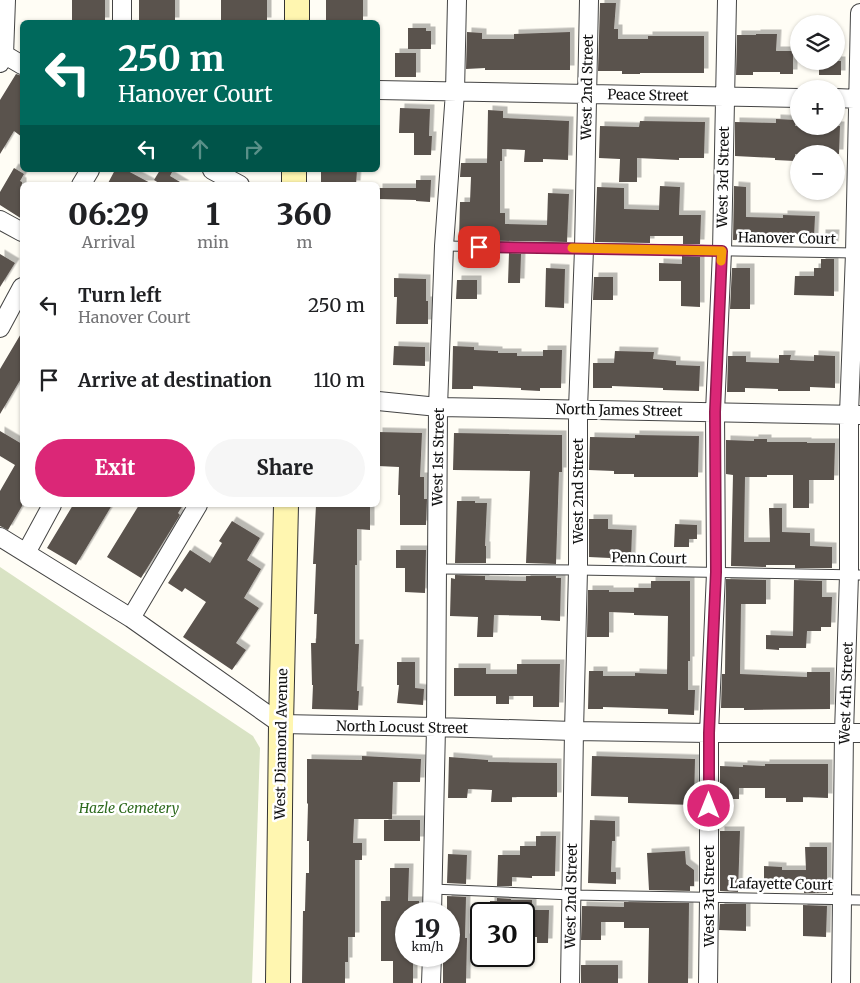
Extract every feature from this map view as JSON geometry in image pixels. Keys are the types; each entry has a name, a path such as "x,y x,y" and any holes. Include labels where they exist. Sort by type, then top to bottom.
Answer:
{"street":[{"path":"6,0 1,57 20,64"},
{"path":"122,0 122,20"},
{"path":"297,0 297,20"},
{"name":"West 1st Street","path":"432,902 436,727 438,407 444,246 455,92 457,0"},
{"name":"West 2nd Street","path":"570,983 578,570 578,408 584,249 589,0"},
{"name":"West 3rd Street","path":"708,983 709,733 716,572 715,412 722,251 726,0"},
{"name":"West 4th Street","path":"842,983 852,899 860,13"},
{"name":"Peace Street","path":"380,90 790,98"},
{"path":"845,98 859,99"},
{"path":"215,172 231,182"},
{"path":"0,220 20,231"},
{"path":"0,328 20,291"},
{"name":"North James Street","path":"380,402 438,407 578,408 855,415"},
{"path":"26,553 51,507"},
{"path":"131,618 197,507"},
{"name":"West Diamond Avenue","path":"278,983 286,507"},
{"path":"0,537 131,618 281,724"},
{"name":"North Locust Street","path":"281,724 574,732 852,733"},
{"path":"431,983 432,967"}],"lane":[{"name":"Hanover Court","path":"444,246 858,253"},
{"name":"Penn Court","path":"437,569 855,575"},
{"name":"Lafayette Court","path":"432,889 572,895 852,899"}],"green space":[{"name":"Hazle Cemetery","path":"0,567 253,736 260,748 252,983 0,983"}],"building":[{"path":"72,0 105,0 105,20 72,20"},
{"path":"139,0 175,0 175,20 139,20"},
{"path":"221,0 267,0 267,20 221,20"},
{"path":"326,0 363,0 363,20 326,20"},
{"path":"600,3 616,3 614,29 618,29 618,39 648,39 648,36 704,36 704,73 622,74 622,71 598,71"},
{"path":"408,28 426,28 426,31 431,31 431,49 408,49"},
{"path":"467,32 482,33 482,39 514,39 514,34 570,32 570,70 466,69"},
{"path":"777,34 776,51 790,51 790,70 793,70 793,74 753,72 753,75 736,75 737,35"},
{"path":"395,53 416,53 416,77 395,77"},
{"path":"819,70 841,70 841,75 819,75"},
{"path":"16,74 20,75 20,136 14,131 0,154 0,100"},
{"path":"400,108 430,109 429,136 432,136 431,155 414,155 414,133 399,133"},
{"path":"488,110 503,111 503,118 569,121 568,160 543,159 543,162 524,162 525,150 502,149 502,161 500,161 500,213 505,213 505,224 547,225 548,193 569,194 567,242 459,240 460,202 470,202 471,177 460,177 461,163 487,163"},
{"path":"776,119 790,120 790,135 840,135 839,145 790,145 790,161 735,156 735,122 776,123"},
{"path":"640,121 705,122 704,158 679,158 679,160 637,158 637,182 619,182 620,159 599,158 600,126 639,127"},
{"path":"14,168 24,174 20,181 22,182 20,182 20,218 0,205 0,192"},
{"path":"114,172 130,172 148,182 109,182"},
{"path":"159,172 172,172 170,176 180,182 157,182 154,180"},
{"path":"321,172 357,172 356,182 321,182"},
{"path":"416,180 431,180 430,202 380,199 380,188 416,188"},
{"path":"660,186 680,187 679,215 701,215 700,244 683,244 683,236 650,236 650,243 595,242 597,187 624,188 624,209 659,210"},
{"path":"734,186 746,187 746,217 783,218 783,215 815,216 814,238 793,237 793,242 733,240"},
{"path":"821,234 835,234 834,246 821,246"},
{"path":"509,253 521,254 520,283 508,283"},
{"path":"0,254 15,263 0,287"},
{"path":"682,256 700,257 700,307 681,306 681,281 659,281 659,263 682,264"},
{"path":"821,259 834,259 834,296 794,295 795,276 814,276 814,268 821,268"},
{"path":"546,268 565,269 564,308 545,307"},
{"path":"732,268 750,268 750,309 730,309"},
{"path":"594,277 613,277 613,300 593,300"},
{"path":"394,278 426,279 428,324 396,324 397,297 394,297"},
{"path":"457,280 477,280 477,299 456,299"},
{"path":"20,335 20,380 0,414 0,369"},
{"path":"394,346 425,347 425,366 393,365"},
{"path":"453,346 474,347 474,350 498,351 498,353 517,353 517,356 543,356 543,350 562,350 561,388 540,388 540,391 521,390 521,388 473,386 473,389 452,389"},
{"path":"615,351 654,352 653,359 676,361 676,365 700,366 699,391 612,386 612,388 593,388 593,363 614,363"},
{"path":"779,355 791,355 790,360 814,361 814,355 835,356 835,388 810,387 810,391 778,391 778,389 745,388 745,392 727,392 728,356 746,356 746,362 779,363"},
{"path":"0,431 20,443 21,507 8,530 0,526 0,491 15,465 0,456"},
{"path":"380,432 422,433 420,477 424,477 424,499 427,499 426,525 400,525 399,467 380,466"},
{"path":"454,433 562,435 562,472 559,472 556,564 526,563 530,471 453,470"},
{"path":"635,435 699,436 698,477 634,477 634,474 614,474 614,471 589,470 590,437 635,438"},
{"path":"754,439 767,439 767,442 835,443 834,480 809,480 809,508 793,508 793,475 745,477 744,542 770,542 769,508 782,508 782,532 810,533 810,546 832,547 832,568 795,568 795,565 766,565 766,567 731,566 733,475 726,474 726,440 754,441"},
{"path":"457,501 487,503 486,563 455,563"},
{"path":"72,507 111,507 76,565 47,548"},
{"path":"138,507 182,507 178,513 180,515 141,578 107,557"},
{"path":"316,507 370,507 370,530 357,529 355,644 359,644 358,710 312,709 311,643 316,643 317,614 314,614 316,564 313,564"},
{"path":"589,519 608,519 608,529 632,530 631,560 589,557"},
{"path":"232,521 260,538 247,560 261,569 244,598 259,608 236,643 246,650 232,670 183,637 206,602 185,588 182,592 168,583 190,550 210,563 222,543 219,541"},
{"path":"675,524 697,525 697,539 689,539 689,547 674,547"},
{"path":"396,550 426,550 425,593 405,592 405,568 396,568"},
{"path":"455,575 485,576 485,580 526,581 526,576 556,576 556,578 561,578 560,621 541,620 541,616 494,615 493,637 477,637 478,617 450,616 451,578 455,579"},
{"path":"726,579 766,580 766,604 741,604 740,674 807,677 807,672 830,672 830,709 744,710 744,708 721,708 722,674 725,674"},
{"path":"794,580 822,581 822,597 832,597 831,627 821,627 821,631 807,631 806,648 766,649 766,635 793,636"},
{"path":"651,581 690,581 688,690 695,690 694,715 668,714 668,709 603,707 603,709 588,709 589,671 603,671 603,676 635,676 635,673 667,674 668,616 609,612 609,637 587,637 588,590 634,592 634,588 651,588"},
{"path":"397,662 415,662 415,688 424,689 423,705 397,703 399,685 397,685"},
{"path":"517,664 560,664 559,707 533,707 533,696 509,696 509,704 496,704 496,696 454,696 454,668 486,668 486,674 517,674"},
{"path":"362,756 421,759 420,782 393,782 392,819 354,819 353,843 362,843 362,860 355,860 355,937 348,937 348,962 345,962 345,983 302,983 303,911 305,911 306,873 309,873 307,759 362,760"},
{"path":"592,756 695,759 694,805 628,803 628,797 591,796"},
{"path":"449,757 488,760 488,762 557,763 557,797 512,797 512,802 491,802 492,790 468,789 467,798 448,798"},
{"path":"765,764 828,764 828,798 803,797 803,802 786,802 786,798 765,798 765,788 739,788 739,799 720,799 720,766 743,767 743,765 765,766"},
{"path":"384,820 420,820 420,841 384,841"},
{"path":"590,820 615,821 615,841 612,841 611,872 616,872 616,884 588,883"},
{"path":"720,831 740,831 738,892 720,891"},
{"path":"536,836 556,836 555,876 512,877 512,886 497,886 498,855 520,855 520,846 536,846"},
{"path":"805,847 827,847 827,893 804,893 804,884 764,884 764,866 782,867 782,870 806,870"},
{"path":"685,851 686,864 694,870 694,886 690,886 690,891 649,890 647,853"},
{"path":"448,854 467,855 466,884 447,883"},
{"path":"390,868 409,868 408,901 419,902 395,902 395,967 413,967 413,983 393,983 393,961 381,961 381,901 390,901"},
{"path":"447,896 466,897 466,983 443,983 443,967 460,967 460,902 447,902"},
{"path":"497,898 532,900 532,902 490,902 497,901"},
{"path":"624,902 689,903 688,983 648,983 649,928 624,928 624,922 601,922 601,940 581,940 582,906 624,907"},
{"path":"720,904 746,904 746,931 719,930"},
{"path":"803,905 827,906 826,937 803,936"},
{"path":"535,910 549,910 548,943 537,943 537,937 535,937"},
{"path":"581,965 618,965 618,983 581,983"}],"slow traffic":[{"path":"572,248 722,251 721,261"}],"route":[{"path":"479,247 722,251 715,412 716,572 709,733 709,806"}]}
